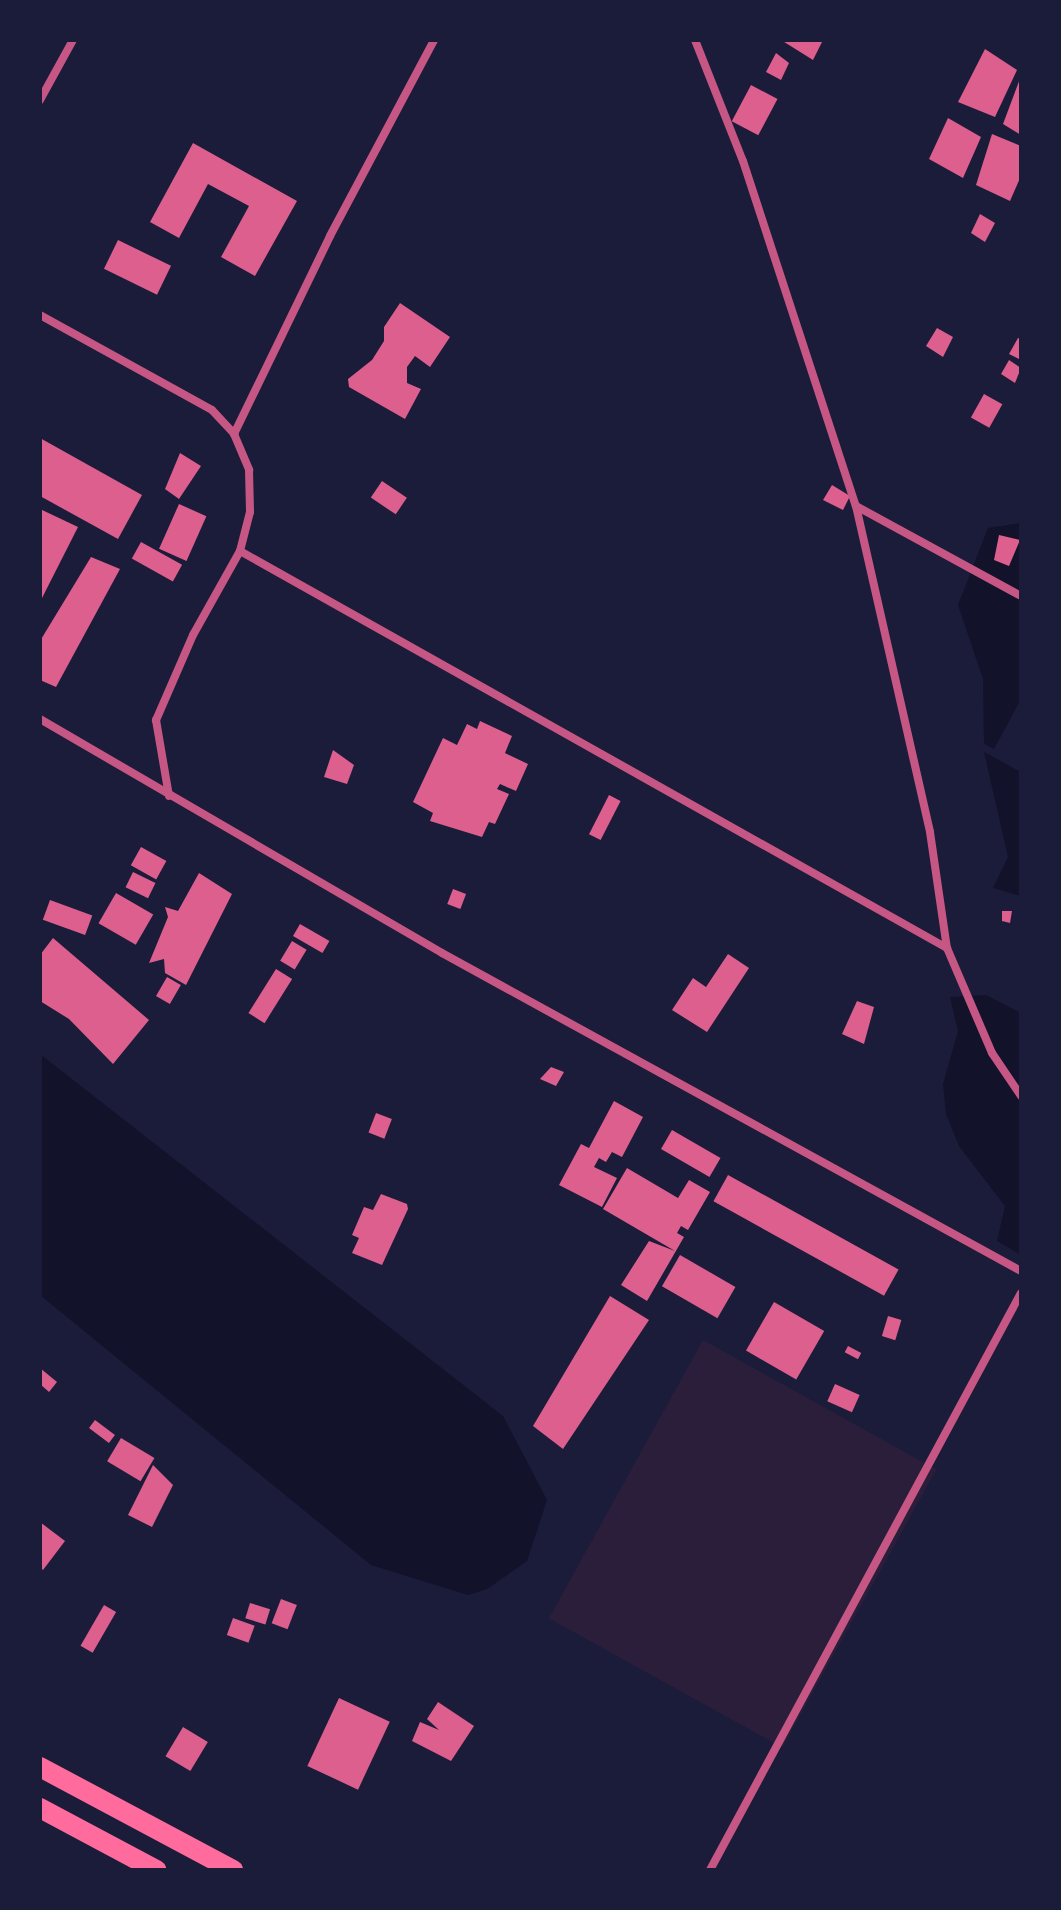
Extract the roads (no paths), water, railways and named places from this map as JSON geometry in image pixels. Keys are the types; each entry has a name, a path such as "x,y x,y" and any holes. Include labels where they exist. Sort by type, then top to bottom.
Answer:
{"main road":[{"path":"40,1767 233,1870"},
{"path":"40,1808 156,1870"}],"street":[{"path":"40,100 73,40"},
{"path":"234,434 330,236 434,40"},
{"path":"695,40 743,161 856,506 930,832 947,948 992,1053 1021,1096"},
{"path":"40,315 212,410 234,434 249,470 251,495 240,551 193,635 156,720 169,796"},
{"path":"856,506 1021,596"},
{"path":"240,551 947,948"},
{"path":"40,719 442,953 1021,1271"},
{"path":"710,1870 1021,1293"}]}
